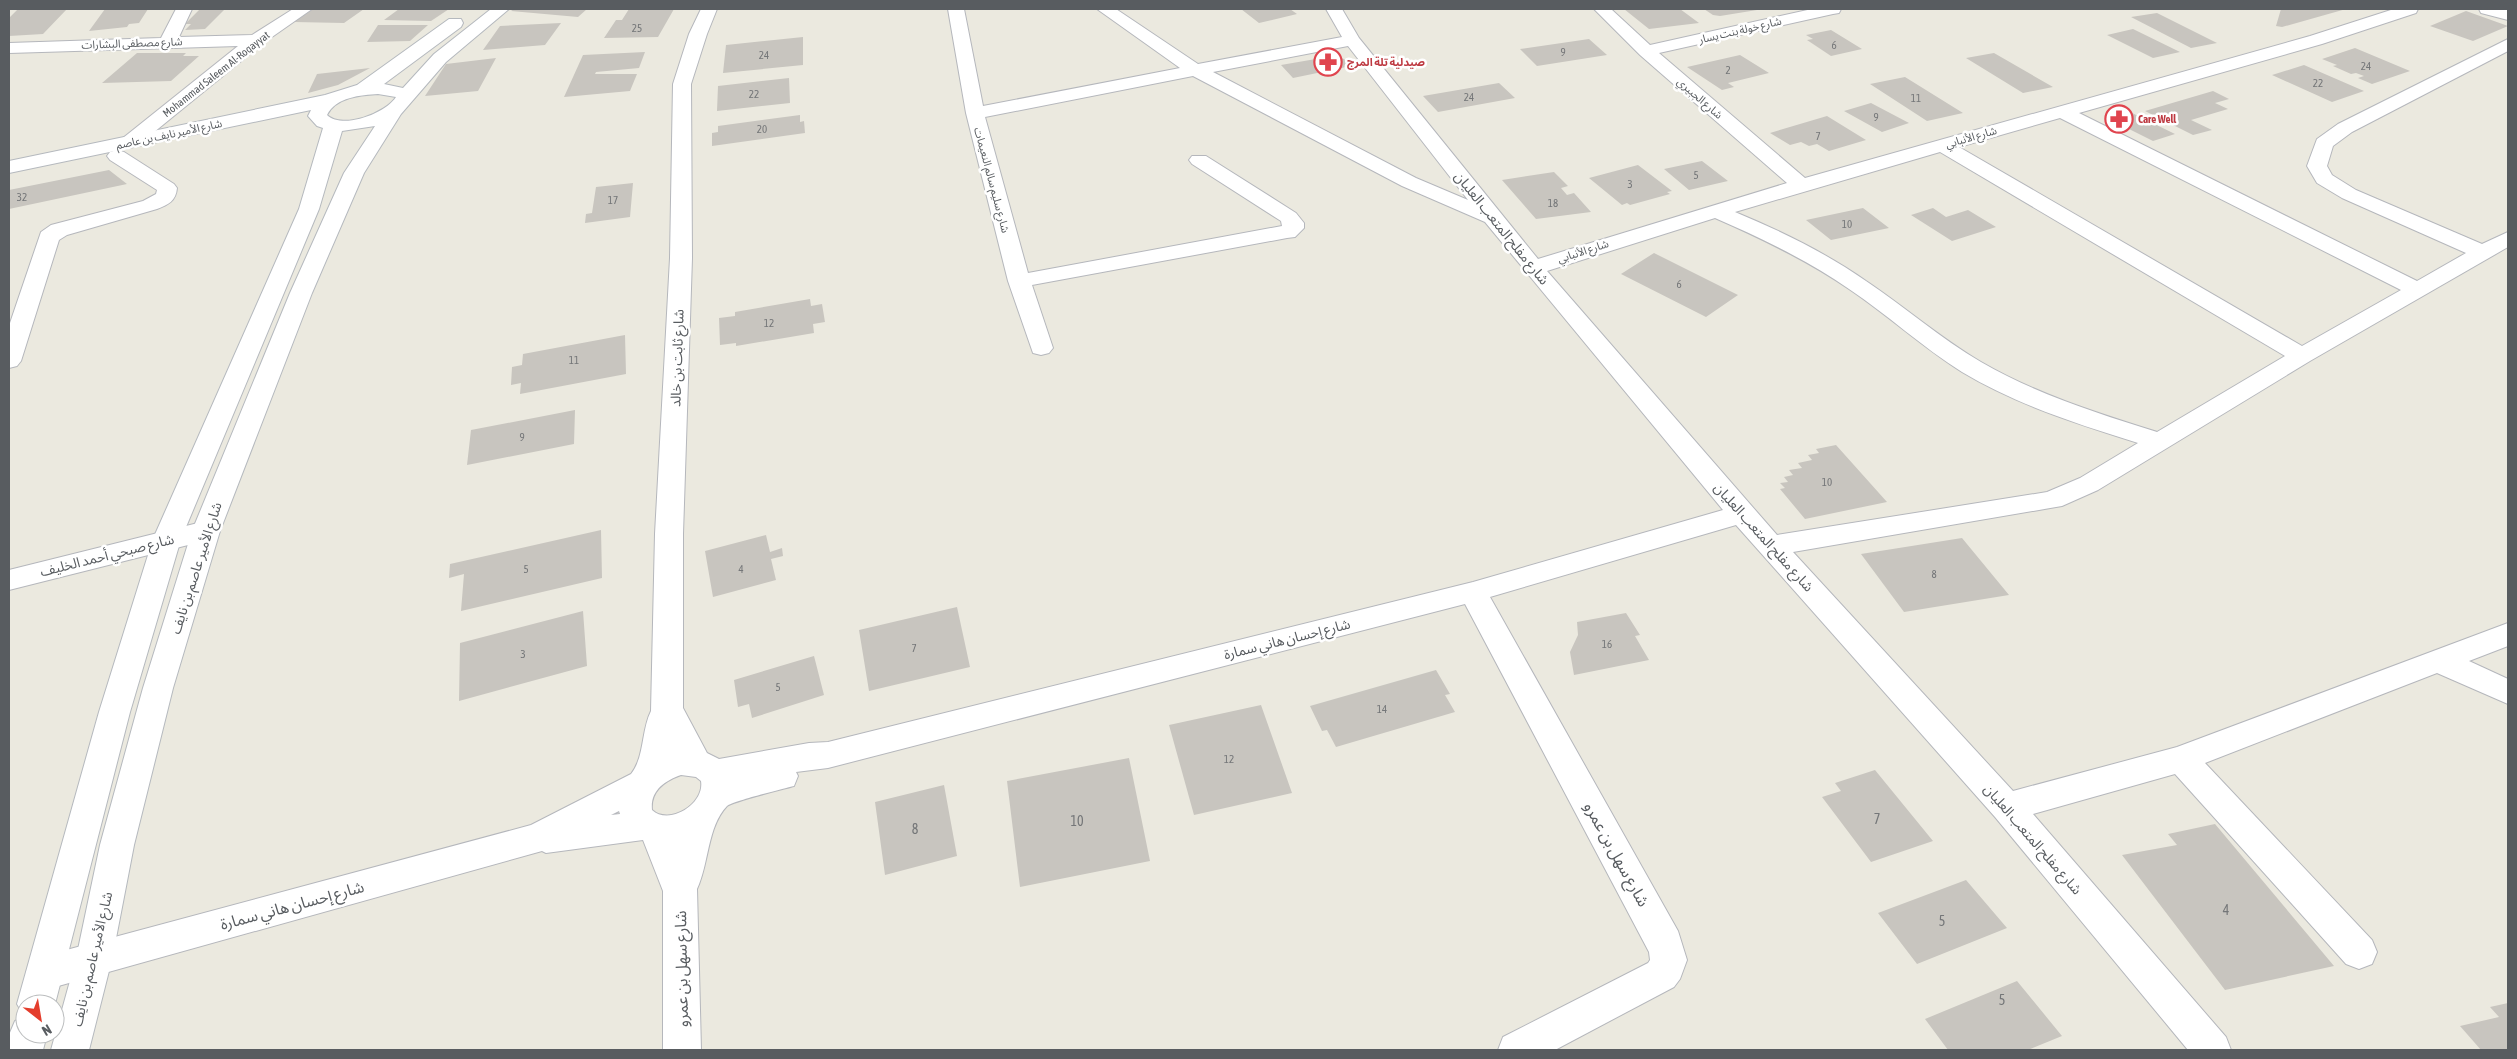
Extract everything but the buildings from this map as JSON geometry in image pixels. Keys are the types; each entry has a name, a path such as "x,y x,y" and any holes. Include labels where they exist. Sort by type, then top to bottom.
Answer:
{"street":[{"path":"168,42 184,9"},
{"name":"Mohammad Saleem Al-Roqayyat","path":"123,149 256,40 304,9"},
{"name":"شارع الأمير عاصم بن نايف","path":"70,1050 94,959 122,826 158,688 206,531 298,302 354,173 399,100 440,58 501,9"},
{"name":"شارع ثابت بن خالد","path":"648,778 662,721 667,711 669,534 681,258 682,84 698,34 709,9"},
{"name":"شارع سليم سالم النعيمات","path":"956,9 975,112 1019,281 1041,348"},
{"path":"1104,9 1192,69 1409,182 1492,218"},
{"name":"شارع مفلح المتعب العليان","path":"1334,9 1352,40 1532,268 1742,514 2007,807 2212,1050"},
{"name":"شارع الجبيري","path":"1602,9 1646,51 1801,185"},
{"name":"شارع خولة بنت يسار","path":"1646,51 1833,9"},
{"name":"شارع الأنبابي","path":"1532,268 1801,185 2325,37 2410,9"},
{"path":"2487,9 2508,15"},
{"path":"317,120 386,75 468,13"},
{"name":"شارع مصطفى البشارات","path":"9,48 256,40"},
{"path":"975,112 1192,69 1352,40"},
{"path":"2482,252 2349,194 2324,179 2317,166 2324,142 2345,128 2508,44"},
{"path":"317,120 371,122 399,100 387,89 361,90"},
{"path":"2061,111 2416,289"},
{"path":"40,989 91,793 167,539 309,209 317,120"},
{"name":"شارع الأمير نايف بن عاصم","path":"9,180 123,149 239,134 317,120"},
{"name":"شارع الأمير نايف بن عاصم","path":"9,167 317,120"},
{"path":"1942,145 2302,356"},
{"path":"9,360 49,237 59,230 150,205 163,200 167,195 167,188 123,149"},
{"path":"1019,281 1287,232 1293,228 1293,223 1288,217 1199,160"},
{"path":"1717,212 1766,232 1814,256 1859,286 1908,324 1971,366 2019,393 2158,441"},
{"path":"1772,546 2052,500 2089,484 2158,441 2416,289 2508,238"},
{"name":"شارع إحسان هاني سمارة","path":"707,787 809,767 828,755 1473,592 1742,514"},
{"name":"شارع صبحي أحمد الخليف","path":"9,580 167,539 206,531"},
{"name":"شارع سهل بن عمرو","path":"1473,592 1666,942 1669,956 1669,964 1661,975 1517,1050"},
{"path":"2007,807 2181,759 2508,634"},
{"path":"2439,661 2508,692"},
{"path":"667,711 673,718 707,787"},
{"path":"2181,759 2359,952"},
{"path":"681,762 707,787 671,830 651,828 636,818 633,807 635,796 648,778 681,762"},
{"name":"شارع إحسان هاني سمارة","path":"40,989 94,959 540,837 553,828 648,778"},
{"name":"شارع سهل بن عمرو","path":"682,1050 680,888 687,874 707,787"},
{"name":"شارع إحسان هاني سمارة","path":"540,837 554,839 651,828"},
{"name":"شارع سهل بن عمرو","path":"651,828 680,888"}],"place":[{"name":"صيدلية تلة المرج","path":"1328,62"},
{"name":"Care Well","path":"2119,119"}]}
